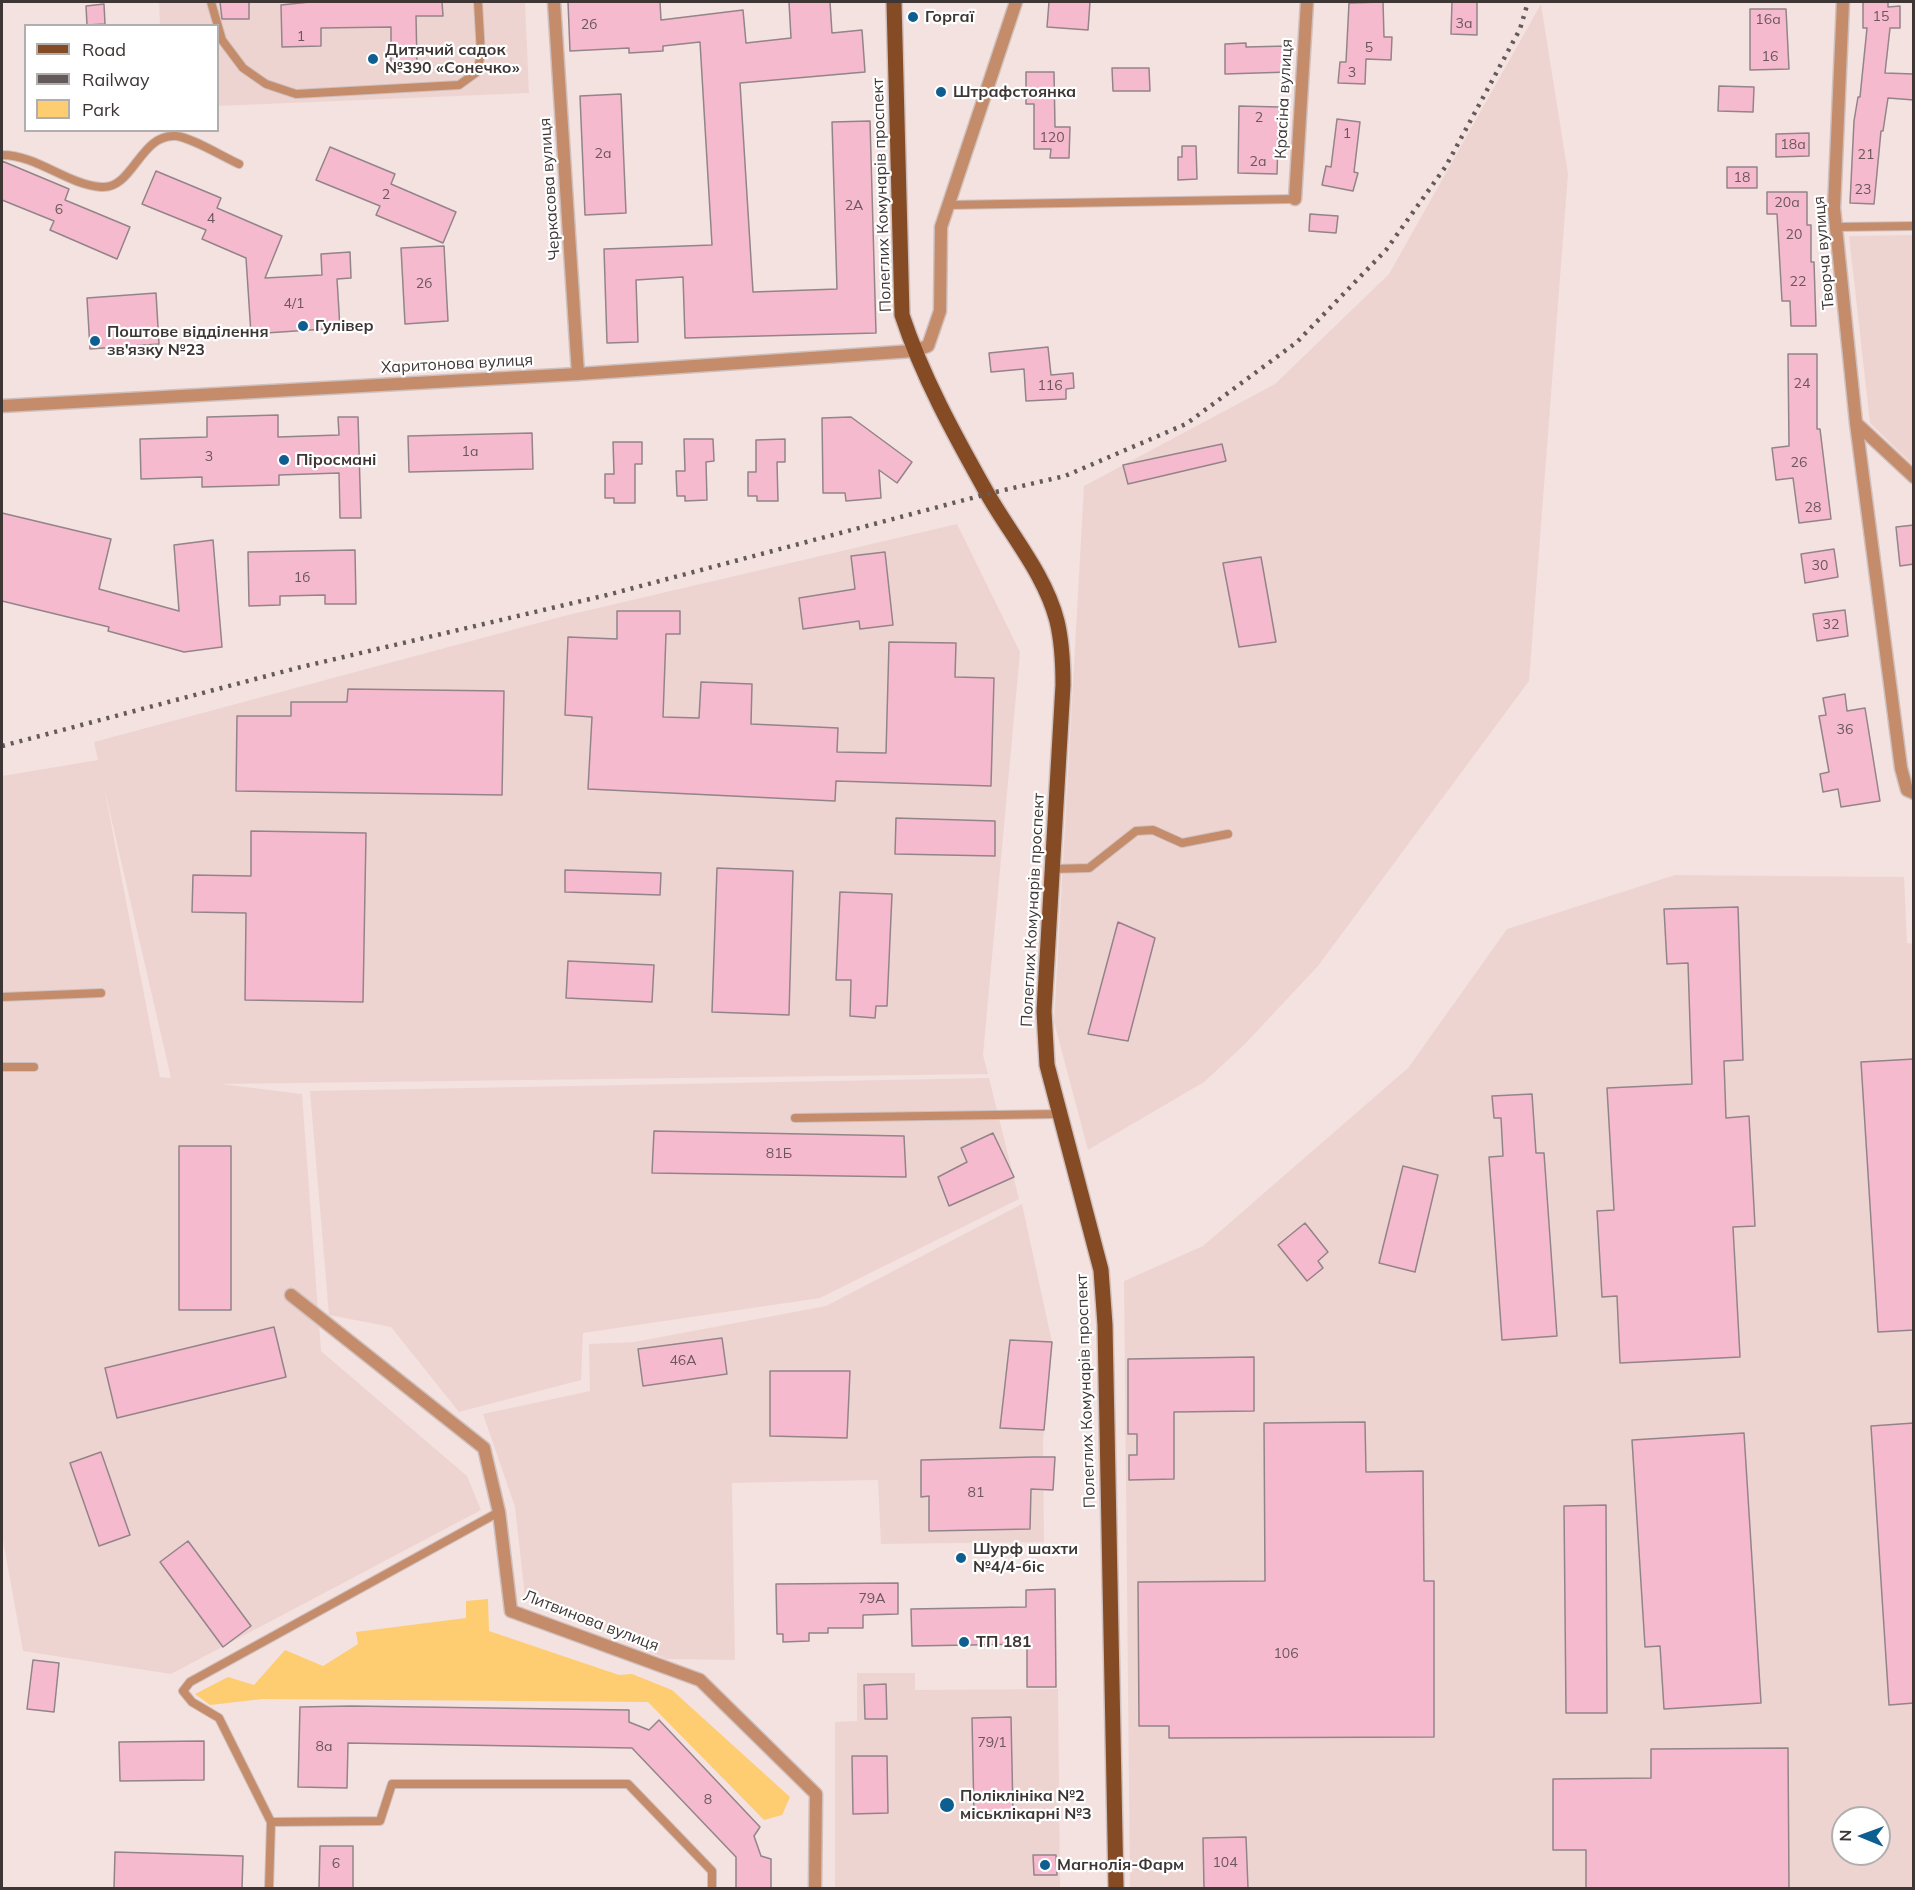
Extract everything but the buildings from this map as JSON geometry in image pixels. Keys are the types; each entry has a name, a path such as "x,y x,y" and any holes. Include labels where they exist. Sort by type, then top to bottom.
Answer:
{"main road":[{"name":"Полеглих Комунарів проспект","path":"894,2 902,315 913,351 987,494 1033,566 1056,618 1062,649 1063,685 1044,1011 1047,1065 1101,1270 1116,1888"}],"street":[{"name":"Черкасова вулиця","path":"554,2 578,374"},
{"path":"913,351 927,346 940,311 941,227 1016,2"},
{"name":"Красіна вулиця","path":"1295,199 1307,2"},
{"name":"Творча вулиця","path":"1843,2 1834,208 1856,423 1901,768 1907,790 1914,793"},
{"name":"Харитонова вулиця","path":"2,406 578,374 913,351"},
{"path":"1856,423 1914,477"},
{"name":"Литвинова вулиця","path":"291,1295 484,1448 499,1512 511,1611 700,1680 816,1794 815,1888"}],"lane":[{"path":"211,2 217,24"},
{"path":"219,30 222,40 243,68 267,84 296,94 459,85 477,72 481,54 478,2"},
{"path":"2,155 17,155 87,185 104,188 117,184 150,145 162,137 178,136 239,164"},
{"path":"948,205 1295,199"},
{"path":"1836,226 1914,226"},
{"path":"1052,869 1089,868 1136,831 1153,830 1182,843 1228,834"},
{"path":"2,997 101,993"},
{"path":"2,1067 34,1067"},
{"path":"795,1118 1061,1114"},
{"path":"269,1888 271,1822 219,1718 192,1702 183,1691 190,1682 499,1512"},
{"path":"271,1822 380,1821 392,1784 628,1784 712,1872 712,1888"}],"shaded area":[{"name":"Дитячий садок №390 «Сонечко»","path":"159,2 525,2 529,93 219,106 219,24 160,24"},
{"path":"1541,4 1568,174 1529,681 1318,966 1244,1045 1204,1082 1088,1150 1054,1022 1084,486 1275,384 1389,274"},
{"path":"1914,235 1913,465 1870,423 1849,236"},
{"path":"957,524 1020,652 983,1055 988,1074 221,1084 302,1094 321,1351 467,1476 481,1510 171,1674 23,1651 2,1535 2,776 98,760 94,742 568,615","holes":["104,787 171,1078 160,1077"]},
{"path":"1675,875 1904,877 1907,943 1914,944 1913,1888 1130,1888 1124,1281 1203,1246 1408,1068 1507,929"},
{"path":"989,1078 1019,1199 820,1298 583,1333 581,1380 459,1412 391,1327 329,1315 310,1091"},
{"path":"1022,1204 1052,1342 1043,1442 1044,1542 881,1544 878,1480 732,1483 735,1660 666,1659 525,1597 515,1507 483,1414 590,1391 589,1344 634,1342 826,1306"},
{"name":"Поліклініка №2 міськлікарні №3","path":"857,1673 915,1673 915,1690 1058,1689 1060,1888 835,1888 835,1722 857,1721"}],"green space":[{"path":"488,1599 489,1631 619,1675 632,1674 672,1690 790,1797 782,1815 764,1820 648,1702 262,1699 210,1705 195,1694 228,1677 254,1685 285,1650 323,1666 358,1644 356,1632 466,1618 466,1601"}],"railway":[{"path":"2,746 297,668 607,595 987,494 1065,476 1186,424 1297,342 1386,250 1446,166 1520,29 1528,2"}],"place":[{"name":"Горгаї","path":"913,17"},
{"name":"Дитячий садок №390 «Сонечко»","path":"373,59"},
{"name":"Штрафстоянка","path":"941,92"},
{"name":"Гулівер","path":"303,326"},
{"name":"Поштове відділення зв'язку №23","path":"95,341"},
{"name":"Піросмані","path":"284,460"},
{"name":"Шурф шахти №4/4-біс","path":"961,1558"},
{"name":"ТП 181","path":"964,1642"},
{"name":"Поліклініка №2 міськлікарні №3","path":"947,1805"},
{"name":"Магнолія-Фарм","path":"1045,1865"}]}
